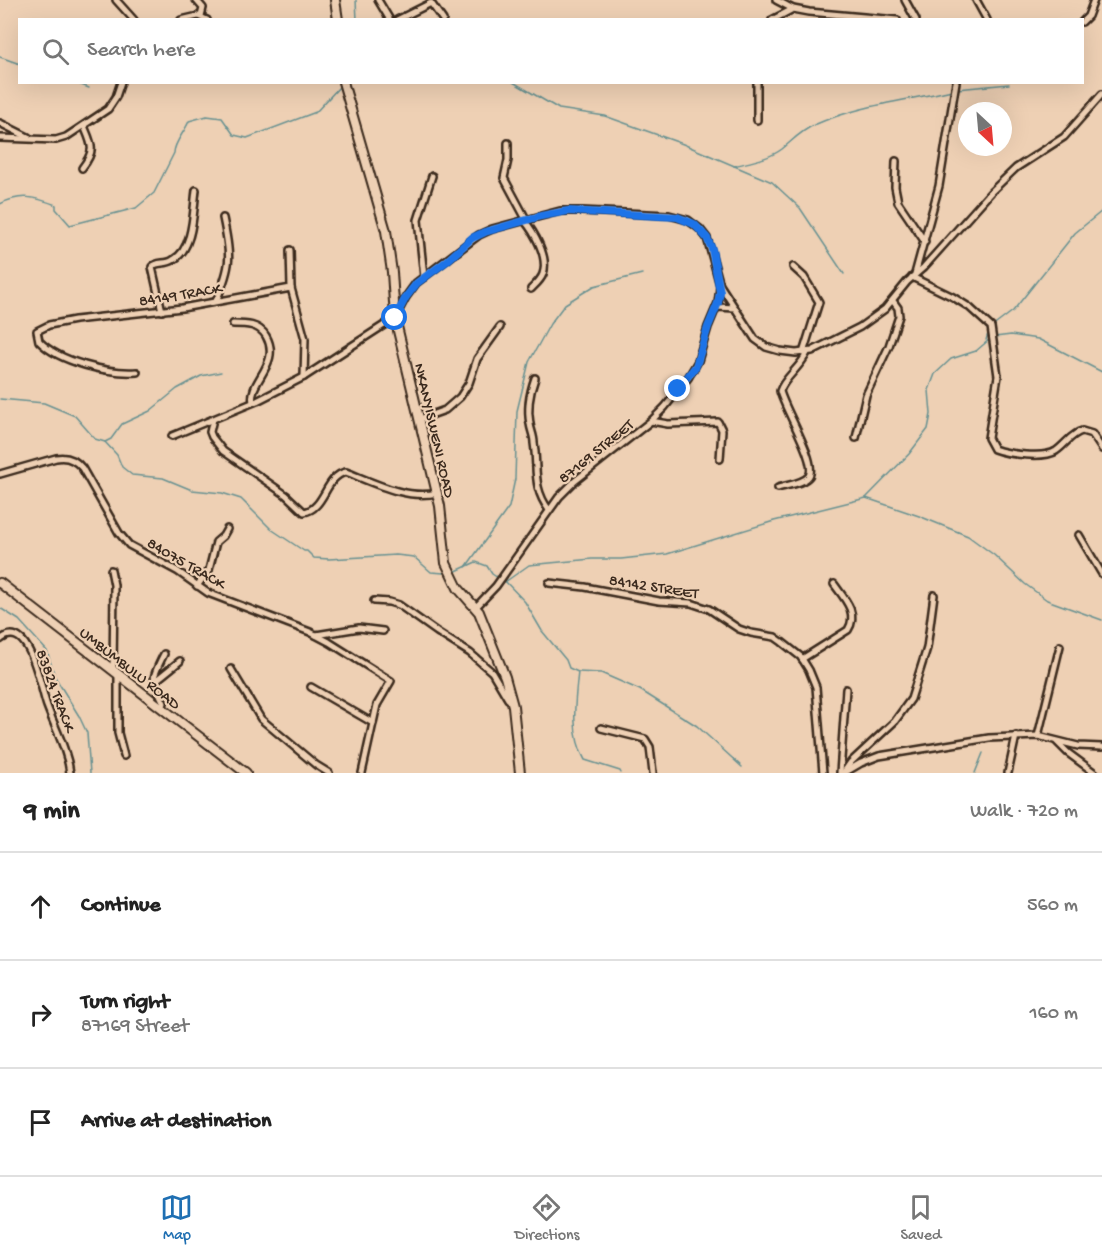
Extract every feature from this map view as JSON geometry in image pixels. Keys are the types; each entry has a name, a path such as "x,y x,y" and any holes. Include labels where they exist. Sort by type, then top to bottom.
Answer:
{"street":[{"path":"116,0 132,18"},
{"path":"196,0 203,8 204,18"},
{"path":"335,0 338,18"},
{"path":"378,0 389,18"},
{"path":"776,0 793,9 809,12 875,18"},
{"path":"905,0 915,18"},
{"path":"976,0 986,18"},
{"path":"1084,21 1094,0"},
{"path":"401,18 434,2 442,18"},
{"path":"776,18 793,9"},
{"path":"0,138 61,139 108,109 116,97 120,84"},
{"name":"NKANYISWENI ROAD","path":"344,84 386,231 395,318 437,493 448,569 458,588 476,607 505,677 512,702 520,773"},
{"path":"757,84 757,120"},
{"path":"913,276 925,242 939,186 956,84"},
{"path":"172,436 253,402 304,377 395,318 410,290 479,235 525,220 568,211 682,218 694,224 707,238 720,285 755,339 762,345 780,351 805,353 830,343 870,321 893,301 913,276 1000,183 1016,168 1064,137 1102,94"},
{"path":"0,123 29,138"},
{"path":"82,168 92,151 91,141 84,126"},
{"path":"508,143 508,160 504,180 535,236 544,268 541,278 531,289"},
{"path":"896,161 895,192 898,202 925,242"},
{"path":"424,277 418,220 432,176"},
{"path":"162,310 152,266 174,260 186,247 190,237 196,190"},
{"path":"216,301 226,280 230,258 223,218"},
{"path":"290,250 291,288 305,339 304,377"},
{"path":"778,488 803,480 810,472 808,456 780,391 799,367 819,302 804,277 793,267"},
{"path":"913,276 969,307 991,327 998,376 988,438 994,449 1034,455 1051,453 1082,430 1092,434 1102,449"},
{"name":"87169 STREET","path":"476,607 496,586 549,510 571,485 651,421 694,370 708,327 717,308 720,285"},
{"name":"84149 TRACK","path":"137,372 105,370 55,353 39,341 37,331 48,325 75,320 162,310 291,288"},
{"path":"856,438 866,395 889,346 899,316 898,308 893,301"},
{"path":"717,308 735,308"},
{"path":"233,324 249,324 261,330 271,346 271,356 253,394 253,402"},
{"path":"420,419 445,410 460,398 469,383 477,359 500,327"},
{"path":"535,378 531,391 530,424 535,444 537,485 540,496 549,510"},
{"path":"213,419 210,432 223,451 286,495 304,512 315,507 336,477 346,472 410,494 437,493"},
{"path":"651,421 668,424 718,422 722,432 720,459"},
{"name":"84075 TRACK","path":"0,474 56,458 66,457 73,460 82,468 124,540 213,595 316,635 391,681 380,699 373,723"},
{"path":"197,586 209,570 216,542 227,529"},
{"path":"1079,535 1102,574"},
{"path":"111,570 114,585 118,733 124,756"},
{"name":"UMBUMBULU ROAD","path":"0,583 246,773"},
{"name":"84142 STREET","path":"549,583 701,606 739,629 775,637 802,659 816,687 823,773"},
{"path":"802,659 851,626 852,610 834,584"},
{"path":"843,773 895,722 911,699 927,648 934,595"},
{"path":"374,601 399,605 470,653 492,672 512,702"},
{"path":"316,635 359,628 383,631"},
{"name":"83824 TRACK","path":"0,640 6,636 15,637 24,643 33,655 47,707 66,754 70,773"},
{"path":"1038,736 1060,646"},
{"path":"162,708 164,703 154,682 164,654"},
{"path":"154,682 180,661"},
{"path":"231,669 261,720 329,773"},
{"path":"311,687 373,723 362,773"},
{"path":"843,773 839,760 846,689"},
{"path":"601,728 645,739 651,753 653,773"},
{"path":"843,773 867,760 889,754 1016,736 1038,736 1078,746 1102,747"},
{"path":"1008,773 1016,736"},
{"path":"1057,742 1095,773"}],"waterway":[{"path":"356,0 357,18"},
{"path":"0,57 18,63"},
{"path":"79,84 89,88"},
{"path":"516,84 559,109 605,116 683,144 772,182 800,208 844,274"},
{"path":"957,89 1009,84"},
{"path":"0,204 21,197 41,200 56,205 56,209 70,225 136,208 154,193 189,121 207,116 222,118 234,135 247,138 316,112 340,86"},
{"path":"734,166 771,155 805,130 831,118 865,108 952,90"},
{"path":"992,327 1013,311 1075,233 1102,211"},
{"path":"466,567 509,507 515,479 517,411 529,362 550,324 565,304 594,286 642,274"},
{"path":"986,340 989,330"},
{"path":"995,337 1011,335 1038,339 1102,372"},
{"path":"505,582 529,565 667,554 774,521 866,498 909,454 928,429 931,414 929,390 935,374 951,359 976,351 990,339"},
{"path":"105,442 111,439 122,424 150,411 177,389 201,376 221,372"},
{"path":"0,399 44,403 75,416 95,439 105,442 117,455 122,467 132,475 163,478 192,490 222,493 241,499 271,529 307,551 314,558 396,555 414,557 431,572 444,573"},
{"path":"866,498 968,536 1047,600 1102,620"},
{"path":"454,572 476,562 487,566 498,578"},
{"path":"504,580 525,602 542,631 566,660 569,668 578,672 575,729 585,760 621,773"},
{"path":"0,608 19,620 47,651 55,677 87,733 90,773"},
{"path":"578,672 601,673 640,690 697,726 742,767"},
{"path":"975,773 983,753"}],"route":[{"path":"395,318 410,290 417,283 447,261 472,238 485,232 568,211 677,217 694,224 707,238 712,249 720,285 718,303 696,366 678,389"}]}
